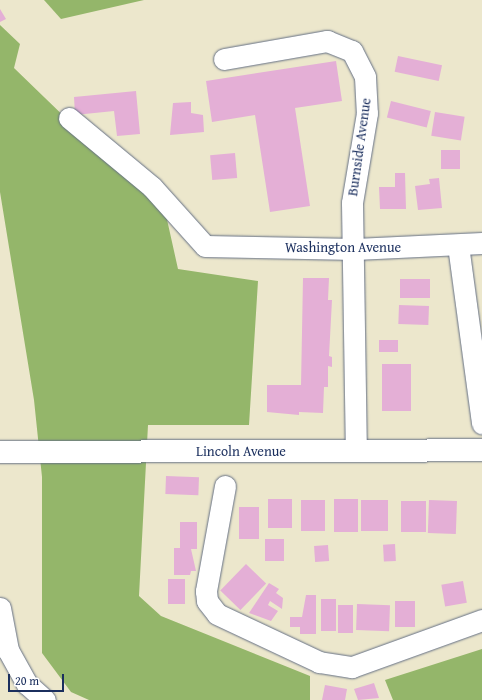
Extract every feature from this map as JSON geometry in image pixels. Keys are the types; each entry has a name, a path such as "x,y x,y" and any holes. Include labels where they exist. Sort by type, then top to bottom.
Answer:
{"street":[{"name":"Burnside Avenue","path":"224,59 327,41 352,51 365,77 368,96 352,203 355,249 356,450"},
{"name":"Washington Avenue","path":"69,118 152,187 205,246 355,249 482,243"},
{"path":"458,244 482,423"},
{"name":"Lincoln Avenue","path":"0,452 482,450"},
{"path":"225,486 206,591 207,601 217,614 319,662 352,667 482,620"},
{"path":"0,608 8,650 27,684 45,700"}],"green space":[{"path":"44,0 144,0 61,19"},
{"path":"0,25 20,44 14,68 166,215 178,269 258,281 249,425 148,425 139,596 161,616 310,676 310,700 89,700 71,692 42,653 42,477 34,400 0,192"},
{"path":"482,649 482,700 393,700 385,680"}],"building":[{"path":"0,9 6,19 0,22"},
{"path":"398,56 442,65 439,81 395,72"},
{"path":"336,61 342,101 295,108 310,206 270,212 255,115 212,122 206,81"},
{"path":"136,91 140,134 117,136 114,111 75,115 74,97"},
{"path":"391,101 431,111 427,127 387,117"},
{"path":"191,102 191,113 203,115 204,132 170,135 173,103"},
{"path":"435,112 465,117 461,140 431,136"},
{"path":"441,150 460,150 460,169 441,169"},
{"path":"235,153 237,178 212,180 210,155"},
{"path":"395,173 405,173 406,209 380,209 379,187 395,187"},
{"path":"439,178 442,208 418,210 415,186 430,184 429,179"},
{"path":"303,278 329,278 328,300 332,300 329,356 332,357 332,367 328,366 328,387 324,387 323,413 299,412 299,415 267,412 267,385 301,385"},
{"path":"400,279 430,279 430,298 400,298"},
{"path":"399,305 429,306 428,325 398,324"},
{"path":"379,340 398,340 398,352 379,352"},
{"path":"382,364 411,364 411,411 382,411"},
{"path":"166,476 199,477 198,495 165,494"},
{"path":"268,499 292,499 292,528 268,528"},
{"path":"334,499 358,499 358,532 334,532"},
{"path":"301,500 325,500 325,531 301,531"},
{"path":"361,500 388,500 388,531 361,531"},
{"path":"429,500 457,501 456,534 428,533"},
{"path":"401,501 426,501 426,532 401,532"},
{"path":"239,507 259,507 259,539 239,539"},
{"path":"180,522 197,522 197,549 191,549 196,571 191,571 190,575 174,575 174,548 180,548"},
{"path":"265,539 284,539 284,561 265,561"},
{"path":"395,544 396,561 384,562 383,545"},
{"path":"328,545 329,561 315,562 314,546"},
{"path":"246,564 266,583 240,610 220,591"},
{"path":"168,579 185,579 185,604 168,604"},
{"path":"463,581 467,603 445,606 441,585"},
{"path":"269,583 279,589 276,593 283,598 282,609 270,601 268,605 278,611 271,621 249,613"},
{"path":"306,595 316,595 316,634 300,634 300,627 290,627 290,617 302,617"},
{"path":"321,599 336,599 336,631 321,631"},
{"path":"395,601 415,601 415,627 395,627"},
{"path":"357,604 390,605 389,631 356,630"},
{"path":"338,605 353,605 353,633 338,633"},
{"path":"374,683 379,698 358,700 354,689"},
{"path":"325,685 347,689 345,700 322,700"}]}
